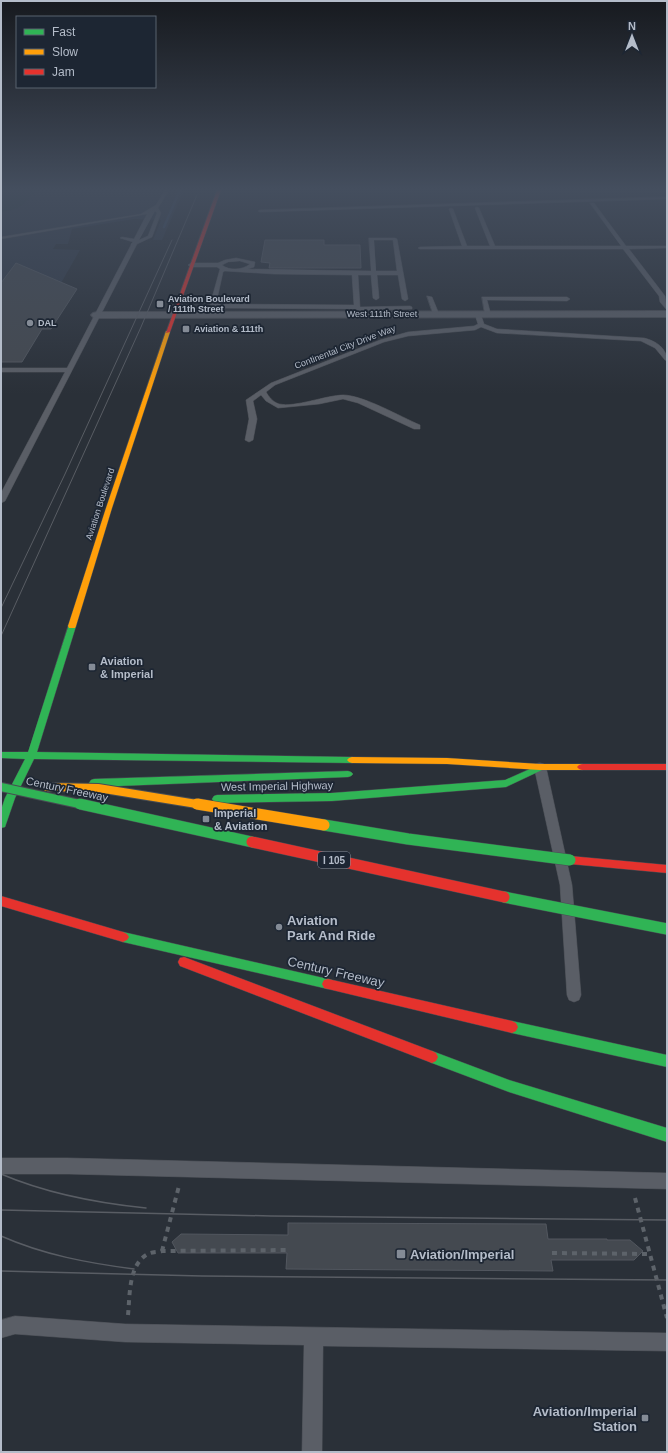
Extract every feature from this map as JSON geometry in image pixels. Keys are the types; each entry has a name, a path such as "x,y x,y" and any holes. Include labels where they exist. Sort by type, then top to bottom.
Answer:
{"main road":[{"name":"Aviation Boulevard","path":"1,824 5,798 31,756 109,508 194,258"},
{"name":"West Imperial Highway","path":"1,755 447,761 540,768 667,767"},
{"path":"415,770 447,761"},
{"name":"West Imperial Highway","path":"5,798 150,801 332,797 506,783 540,768"},
{"path":"5,798 40,785 361,774"},
{"path":"1,786 98,788 408,840 570,860 667,869"},
{"name":"Century Freeway","path":"1,786 556,909 667,929"},
{"name":"Century Freeway","path":"1,901 111,934 522,1030 667,1061"},
{"path":"111,934 509,1086 667,1135"}],"street":[{"name":"West 111th Street","path":"97,315 174,315 357,310 482,318 667,314"}],"lane":[{"path":"1,501 126,258"},
{"path":"373,258 376,298"},
{"path":"398,258 405,299"},
{"path":"632,258 662,296 663,302 667,308"},
{"path":"242,270 252,266 253,263 233,260 223,262 212,305 357,310 410,308"},
{"path":"191,265 274,272 400,273"},
{"path":"355,273 357,310"},
{"path":"429,297 436,314"},
{"path":"567,299 484,298 482,318 489,329 497,331 642,339 657,346 667,359"},
{"name":"Continental City Drive Way","path":"249,440 253,419 249,400 273,384 388,339 408,334 475,328 482,318"},
{"path":"1,370 68,370"},
{"path":"262,391 268,400 278,406 319,402 343,397 360,401 417,427"},
{"path":"540,768 566,885 574,995"},
{"path":"1,1166 184,1168 667,1181"},
{"path":"1,1329 15,1325 125,1333 667,1342"},
{"path":"312,1452 314,1336"}],"path":[{"path":"162,1251 184,1168"},
{"path":"631,1180 649,1254 667,1318"},
{"path":"125,1333 131,1284 135,1268 141,1259 149,1253 162,1251 287,1250"},
{"path":"552,1253 649,1254"}],"shaded area":[{"path":"1,258 76,258 57,290 1,290"}],"building":[{"path":"262,258 361,258 361,268 269,268 270,263 261,262"},
{"name":"DAL","path":"16,263 77,289 51,329 42,329 22,362 1,362 1,283"},
{"path":"288,1223 546,1224 548,1239 630,1240 643,1251 634,1260 551,1260 553,1271 286,1269 287,1253 178,1253 172,1242 181,1234 288,1235"}],"tram line":[{"path":"1,608 65,474 164,258"},
{"path":"1,636 141,327 170,258"},
{"path":"1,1174 36,1187 72,1197 146,1208"},
{"path":"1,1210 271,1216 667,1220"},
{"path":"1,1236 17,1243 66,1257 134,1269"},
{"path":"1,1271 202,1276 667,1280"}],"traffic: fast":[{"path":"1,824 10,798 31,756 72,626"},
{"path":"1,755 352,760"},
{"path":"217,799 332,797 506,783 539,768"},
{"path":"94,783 348,774"},
{"path":"1,787 252,842"},
{"path":"324,825 408,839 570,860"},
{"path":"504,897 667,929"},
{"path":"123,937 328,984"},
{"path":"512,1027 667,1061"},
{"path":"432,1057 509,1086 667,1135"}],"traffic: slow":[{"path":"72,626 109,508 168,332"},
{"path":"352,760 447,761 540,767 582,767"},
{"path":"47,787 98,788 324,825"}],"traffic: jam":[{"path":"168,332 195,258"},
{"path":"582,767 667,767"},
{"path":"252,842 504,897"},
{"path":"570,860 667,869"},
{"path":"1,901 123,937"},
{"path":"184,962 432,1057"},
{"path":"328,984 512,1027"}],"place":[{"name":"Aviation Boulevard / 111th Street","path":"160,304"},
{"name":"DAL","path":"30,323"},
{"name":"Aviation & 111th","path":"186,329"},
{"name":"Aviation & Imperial","path":"92,667"},
{"name":"Imperial & Aviation","path":"206,819"},
{"name":"Aviation Park And Ride","path":"279,927"},
{"name":"Aviation/Imperial","path":"401,1254"},
{"name":"Aviation/Imperial Station","path":"645,1418"}]}
